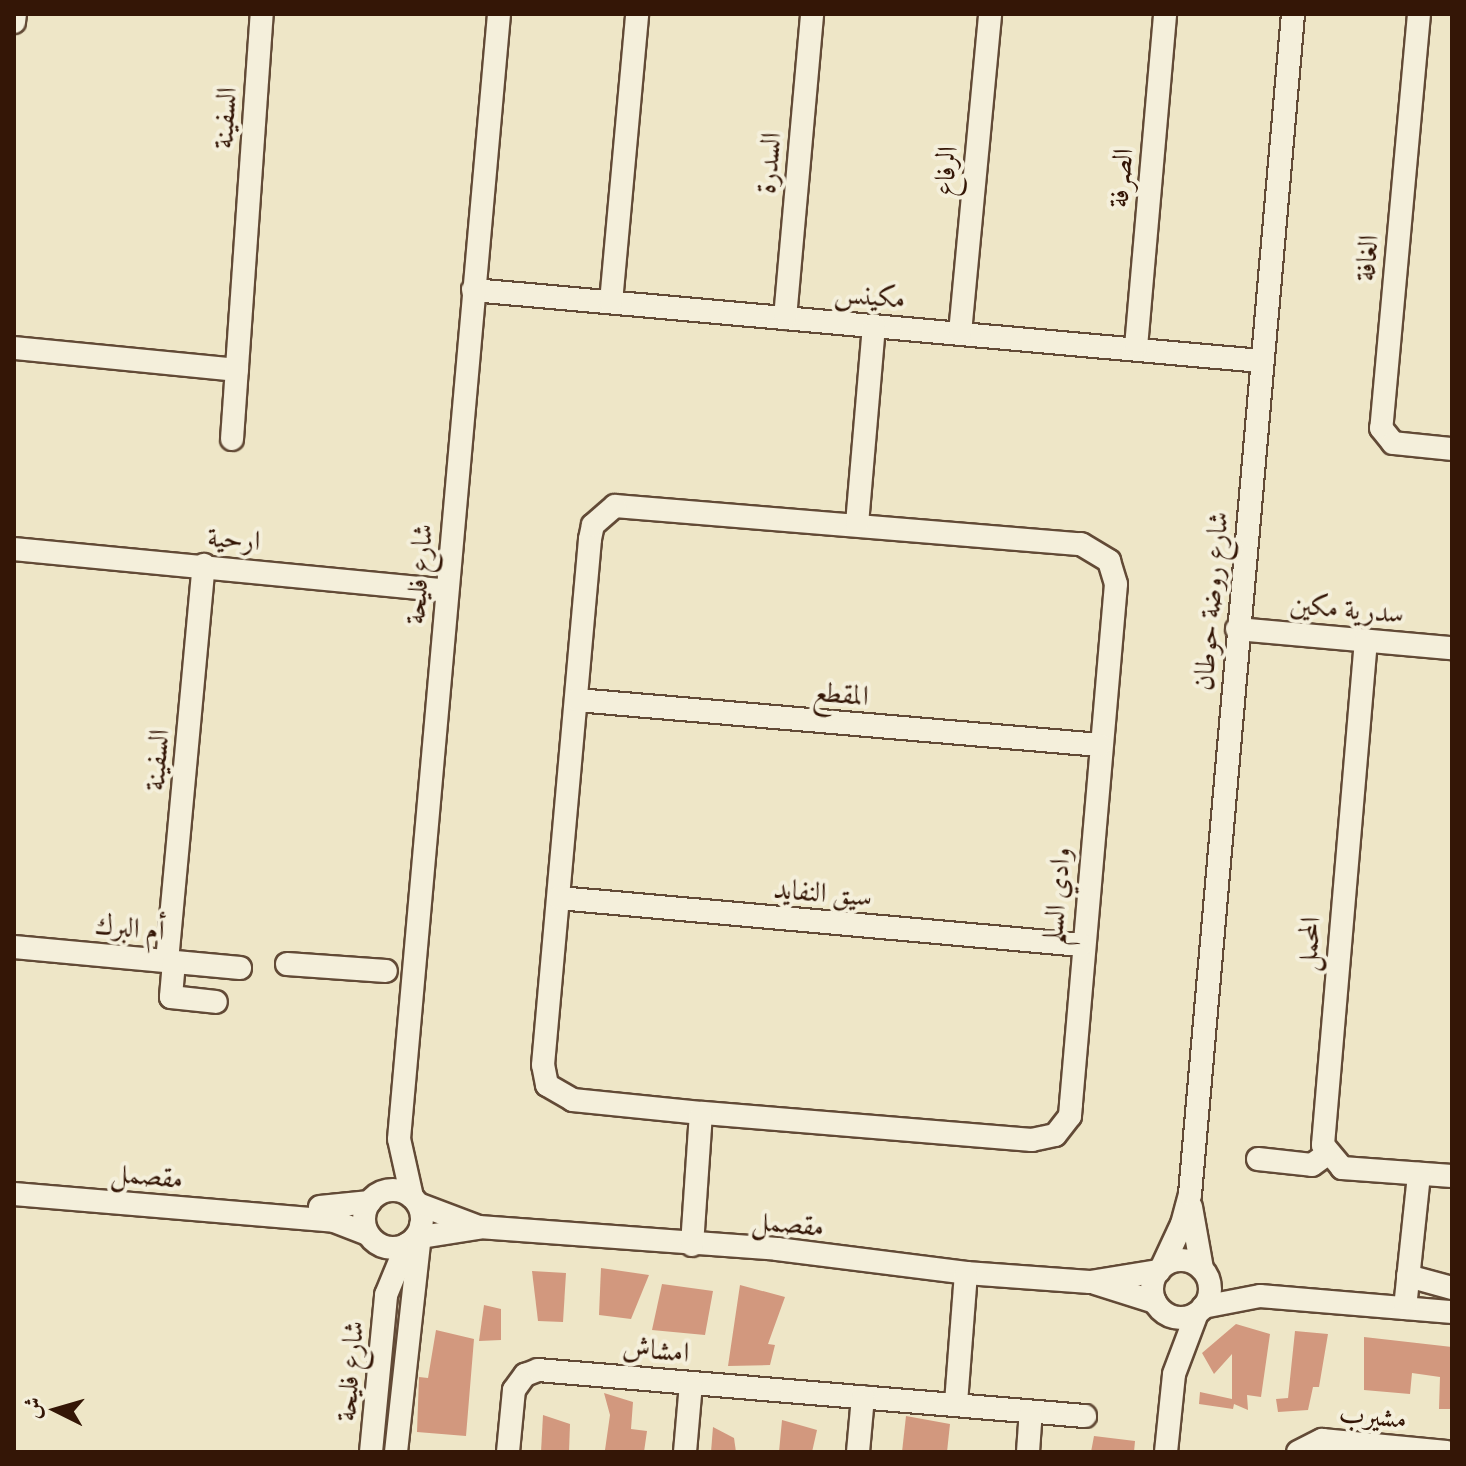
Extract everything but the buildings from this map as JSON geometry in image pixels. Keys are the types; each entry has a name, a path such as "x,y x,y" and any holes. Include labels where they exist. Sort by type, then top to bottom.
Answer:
{"street":[{"path":"14,22 15,14"},
{"name":"السفينة","path":"232,439 262,14"},
{"name":"شارع فليحة","path":"371,1452 386,1295 416,1224 399,1139 499,14"},
{"path":"611,302 637,14"},
{"name":"السدرة","path":"785,318 812,14"},
{"name":"الرفاع","path":"960,333 990,14"},
{"name":"الصرفة","path":"1136,347 1165,14"},
{"name":"شارع روضة حوطان","path":"1204,1272 1190,1194 1293,14"},
{"name":"الغافة","path":"1419,14 1381,428 1393,443 1452,449"},
{"name":"مكينس","path":"473,290 1136,347 1261,361"},
{"path":"857,524 874,326"},
{"path":"14,348 237,370"},
{"name":"وادي السلم","path":"629,506 857,524 1081,544 1102,553 1116,584 1081,945 1070,1116 1055,1135 1032,1140 701,1113 573,1100 547,1085 543,1065 577,700 590,539 602,513 629,506"},
{"name":"ارحية","path":"14,549 204,565 447,591"},
{"name":"السفينة","path":"204,565 170,961 171,997 216,1002"},
{"name":"سدرية مكين","path":"1237,629 1452,648"},
{"name":"المحمل","path":"1326,1155 1323,1135 1338,939 1366,640"},
{"name":"المقطع","path":"577,700 1100,745"},
{"name":"سيق النفايد","path":"559,898 1081,945"},
{"name":"أم البرك","path":"14,947 240,968"},
{"path":"287,964 386,971"},
{"path":"692,1245 701,1113"},
{"name":"شارع فليحة","path":"386,1295 364,1218 399,1139"},
{"path":"1258,1159 1312,1165 1326,1155 1342,1168 1452,1176"},
{"path":"1405,1308 1419,1174"},
{"name":"مقصمل","path":"14,1182 336,1208 372,1199 390,1190 416,1224 479,1227"},
{"name":"مقصمل","path":"14,1194 334,1221 385,1246 416,1224 777,1249 966,1273 1090,1282 1160,1269"},
{"name":"شارع روضة حوطان","path":"1160,1269 1190,1194"},
{"path":"396,1452 416,1224"},
{"path":"1174,1374 1152,1286 1160,1269 1187,1260 1204,1272 1260,1296"},
{"path":"1166,1452 1174,1374 1210,1292 1204,1272"},
{"path":"956,1403 966,1273"},
{"path":"1408,1276 1452,1288"},
{"name":"مقصمل","path":"1090,1282 1157,1305"},
{"path":"1157,1305 1182,1318 1200,1310 1260,1296 1452,1312"},
{"name":"امشاش","path":"508,1452 514,1390 531,1372 956,1403 1031,1413 1085,1416"},
{"path":"685,1452 691,1383"},
{"path":"858,1452 863,1397"},
{"path":"1028,1452 1031,1413"},
{"name":"مشيرب","path":"1298,1452 1322,1440 1446,1452"}]}
